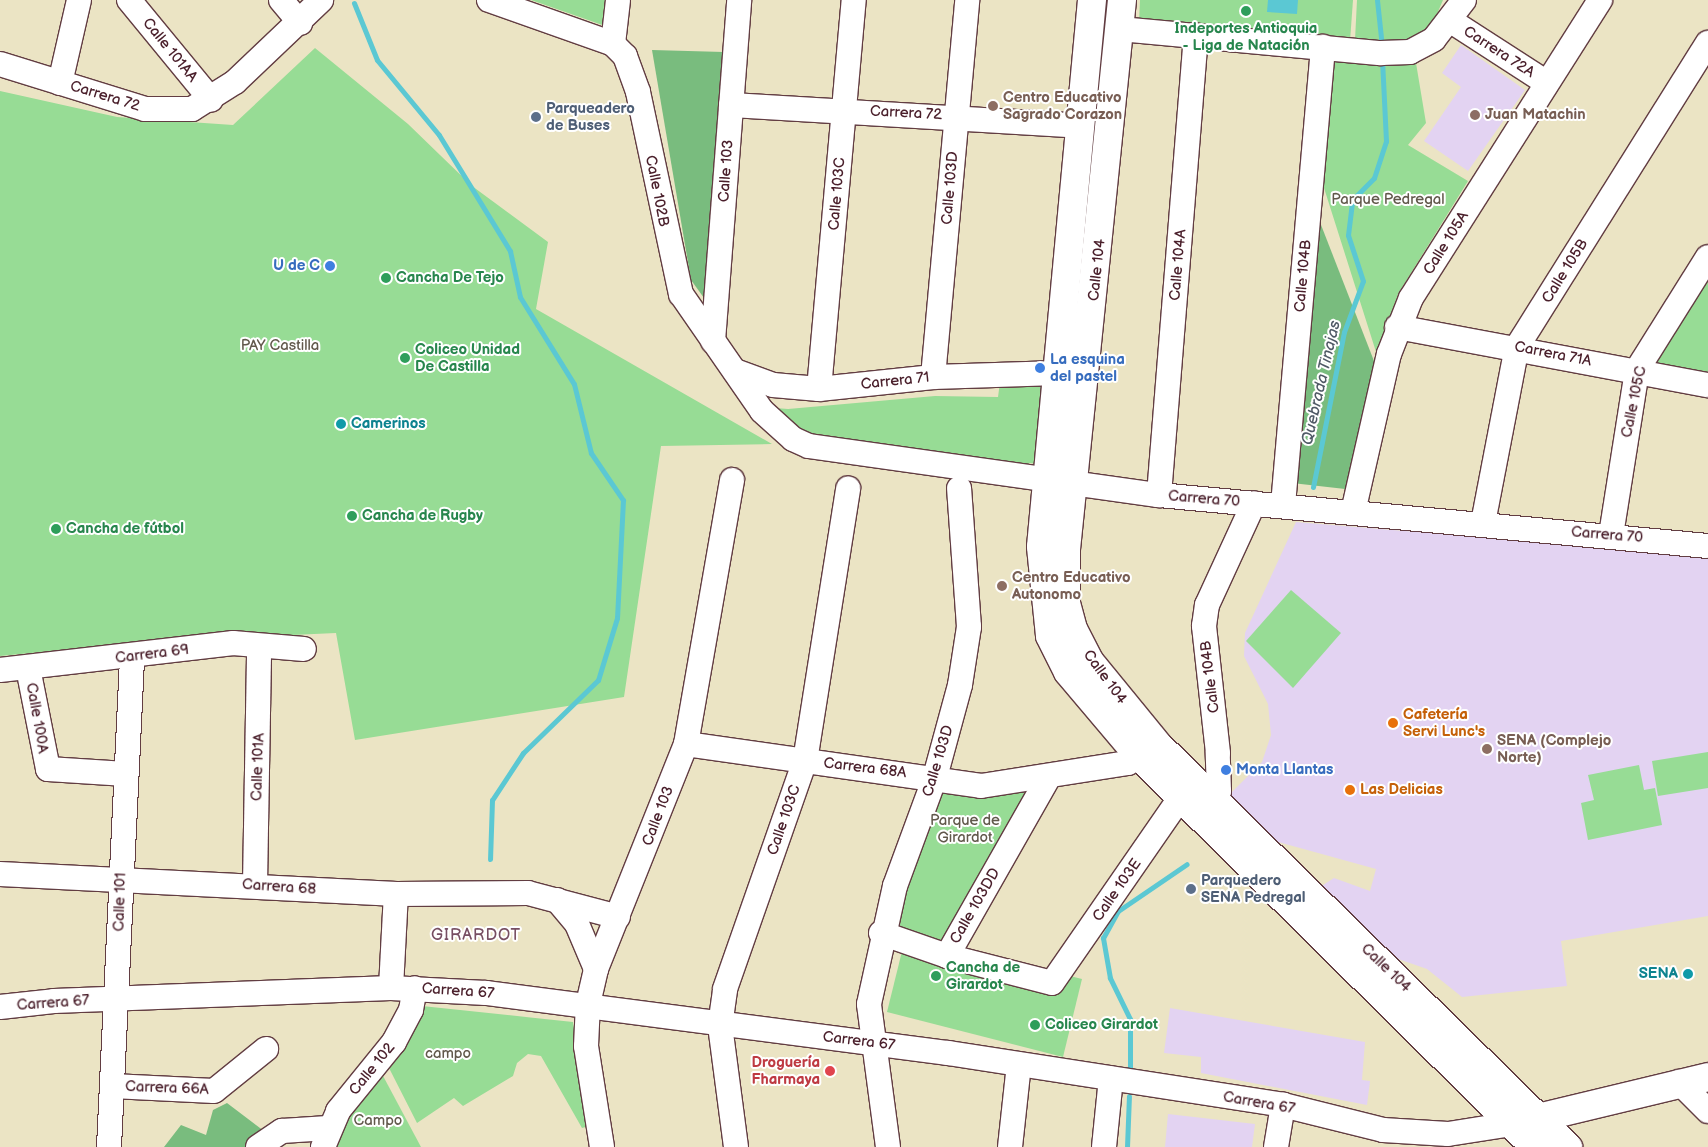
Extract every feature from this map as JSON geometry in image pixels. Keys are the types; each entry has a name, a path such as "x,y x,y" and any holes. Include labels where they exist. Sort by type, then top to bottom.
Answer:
{"main road":[{"name":"Calle 104","path":"1092,0 1058,373 1064,579 1073,629 1090,662 1181,797 1506,1136 1535,1147"},
{"name":"Calle 104","path":"1061,481 1120,29 1122,0"},
{"name":"Calle 104","path":"1148,750 1214,800 1568,1147"},
{"name":"Carrera 67","path":"1506,1136 1538,1117 1679,1082 1708,1077"}],"street":[{"path":"60,82 79,0"},
{"name":"Calle 101AA","path":"129,0 211,100"},
{"path":"281,0 300,23"},
{"name":"Carrera 72","path":"0,64 145,109 192,109 211,100 300,23 321,0"},
{"path":"489,0 514,5 613,44 618,0"},
{"name":"Calle 103","path":"713,342 739,0"},
{"name":"Calle 103C","path":"819,389 854,0"},
{"name":"Calle 103D","path":"933,377 967,0"},
{"path":"1120,29 1323,47 1410,52 1434,39 1451,21 1464,0"},
{"name":"Calle 105A","path":"1353,512 1397,327 1600,0"},
{"name":"Carrera 72A","path":"1451,21 1547,83"},
{"name":"Calle 104A","path":"1159,495 1196,35"},
{"name":"Calle 105B","path":"1483,523 1517,346 1708,43"},
{"name":"Calle 102B","path":"613,44 631,66 636,83 674,277 691,314 735,370"},
{"name":"Calle 104B","path":"1283,505 1323,47"},
{"name":"Carrera 72","path":"731,105 957,116 1080,126"},
{"name":"Calle 105C","path":"1612,535 1637,370 1708,256"},
{"name":"Carrera 71A","path":"1397,327 1517,346 1708,385"},
{"name":"Carrera 70","path":"735,370 762,411 793,439 809,446 1159,495 1483,523 1708,546"},
{"name":"Carrera 71","path":"735,370 773,385 819,389 933,377 1058,373"},
{"name":"Calle 103","path":"602,1147 586,1046 588,1004 596,969 686,744 732,480"},
{"name":"Calle 103C","path":"736,1147 720,1026 725,989 804,761 848,488"},
{"name":"Calle 103D","path":"888,1147 872,1042 869,1004 882,933 935,777 960,685 969,627 959,488"},
{"name":"Calle 104B","path":"1214,800 1219,791 1218,753 1204,626 1207,605 1254,503"},
{"name":"Carrera 69","path":"0,670 132,658 234,643 259,649 304,649"},
{"name":"Calle 101A","path":"255,885 259,649"},
{"name":"Calle 101","path":"109,1147 120,879 132,658"},
{"name":"Calle 100A","path":"28,668 48,768 126,774"},
{"name":"Carrera 68A","path":"686,744 935,777 982,786 1048,778 1128,763 1148,750"},
{"name":"Calle 103DD","path":"947,956 1048,778"},
{"name":"Calle 103E","path":"947,956 1052,982 1181,797"},
{"name":"Carrera 68","path":"0,874 255,885 396,894 528,893 618,917"},
{"path":"391,988 396,894"},
{"path":"557,900 576,924 596,969"},
{"path":"882,933 947,956"},
{"name":"Carrera 67","path":"0,1007 116,1000 415,988 588,1004 720,1026 872,1042 1111,1078 1282,1105 1384,1138 1448,1134 1506,1136"},
{"name":"Calle 102","path":"325,1138 394,1042 411,1010 415,988"},
{"name":"Carrera 66A","path":"112,1086 214,1091 266,1049"},
{"path":"1010,1147 1019,1064"},
{"path":"1104,1147 1111,1078"},
{"path":"1679,1082 1708,1111"},
{"path":"1276,1147 1282,1105"},
{"path":"258,1147 282,1131 325,1138"}],"shaded area":[{"name":"Juan Matachin","path":"1461,45 1525,90 1468,171 1424,141 1461,87 1442,73"},
{"name":"SENA (Complejo Norte)","path":"1296,522 1708,556 1708,916 1561,941 1567,986 1462,997 1427,969 1381,953 1320,887 1334,878 1370,891 1376,869 1271,840 1228,796 1262,762 1271,735 1268,704 1244,656 1245,633"},
{"path":"1170,1008 1365,1042 1362,1080 1370,1081 1367,1105 1201,1073 1201,1057 1164,1053"},
{"path":"1168,1114 1255,1124 1252,1147 1165,1147"}],"green space":[{"path":"531,0 614,0 611,28"},
{"name":"Indeportes Antioquia - Liga de Natación","path":"1140,0 1353,0 1350,41 1139,23"},
{"name":"Parque Pedregal","path":"1357,0 1443,0 1416,63 1426,123 1408,145 1468,181 1398,294 1377,355 1318,169 1330,64 1355,40"},
{"name":"PAY Castilla","path":"315,48 408,124 472,186 548,242 536,309 772,444 661,446 624,697 355,740 336,633 156,641 0,656 0,91 117,117 233,125"},
{"path":"652,50 724,52 704,298 691,280"},
{"path":"1316,212 1381,379 1354,490 1292,483"},
{"path":"1708,253 1708,386 1642,374"},
{"path":"1000,382 1046,384 1038,464 1029,463 1028,470 811,443 763,407 788,409 935,396 998,397"},
{"path":"1291,590 1341,633 1293,688 1246,641"},
{"path":"1708,752 1708,788 1658,796 1652,761"},
{"path":"1639,765 1644,790 1655,788 1662,825 1588,840 1581,803 1594,800 1588,775"},
{"name":"Parque de Girardot","path":"940,785 1030,786 947,944 891,925"},
{"path":"906,935 1082,979 1063,1057 887,1012"},
{"name":"campo","path":"422,1006 573,1022 589,1126 582,1128 541,1056 528,1054 517,1063 513,1076 463,1106 454,1098 417,1123 389,1068"},
{"name":"Campo","path":"382,1074 421,1147 333,1147 337,1130"},
{"path":"227,1103 264,1131 253,1147 164,1147 181,1125 206,1135 213,1110"}],"water":[{"path":"1268,0 1298,0 1297,14 1267,12"}],"waterway":[{"name":"Quebrada Tinajas","path":"1377,0 1382,47"},
{"path":"354,3 377,60 439,135 510,251 520,297 574,384 591,453 623,500 617,618 598,680 523,753 492,800 490,859"},
{"name":"Quebrada Tinajas","path":"1313,487 1344,332 1363,281 1348,235 1352,200 1374,178 1386,141 1382,60"},
{"name":"Quebrada Tinajas","path":"1130,1067 1130,1019 1110,978 1103,938 1118,911 1187,864"},
{"name":"Quebrada Tinajas","path":"1127,1147 1129,1096"}],"place":[{"name":"Indeportes Antioquia - Liga de Natación","path":"1246,11"},
{"name":"Centro Educativo Sagrado Corazon","path":"993,106"},
{"name":"Juan Matachin","path":"1475,115"},
{"name":"Parqueadero de Buses","path":"536,117"},
{"name":"U de C","path":"330,266"},
{"name":"Cancha De Tejo","path":"386,278"},
{"name":"Coliceo Unidad De Castilla","path":"405,358"},
{"name":"La esquina del pastel","path":"1040,368"},
{"name":"Camerinos","path":"341,424"},
{"name":"Cancha de Rugby","path":"352,516"},
{"name":"Cancha de fútbol","path":"56,529"},
{"name":"Centro Educativo Autonomo","path":"1002,586"},
{"name":"Cafetería Servi Lunc's","path":"1393,723"},
{"name":"SENA (Complejo Norte)","path":"1487,749"},
{"name":"Monta Llantas","path":"1226,770"},
{"name":"Las Delicias","path":"1350,790"},
{"name":"Parquedero SENA Pedregal","path":"1191,889"},
{"name":"SENA","path":"1688,974"},
{"name":"Cancha de Girardot","path":"936,976"},
{"name":"Coliceo Girardot","path":"1035,1025"},
{"name":"Droguería Fharmaya","path":"830,1071"}],"district":[{"name":"GIRARDOT","path":"476,936"}]}
